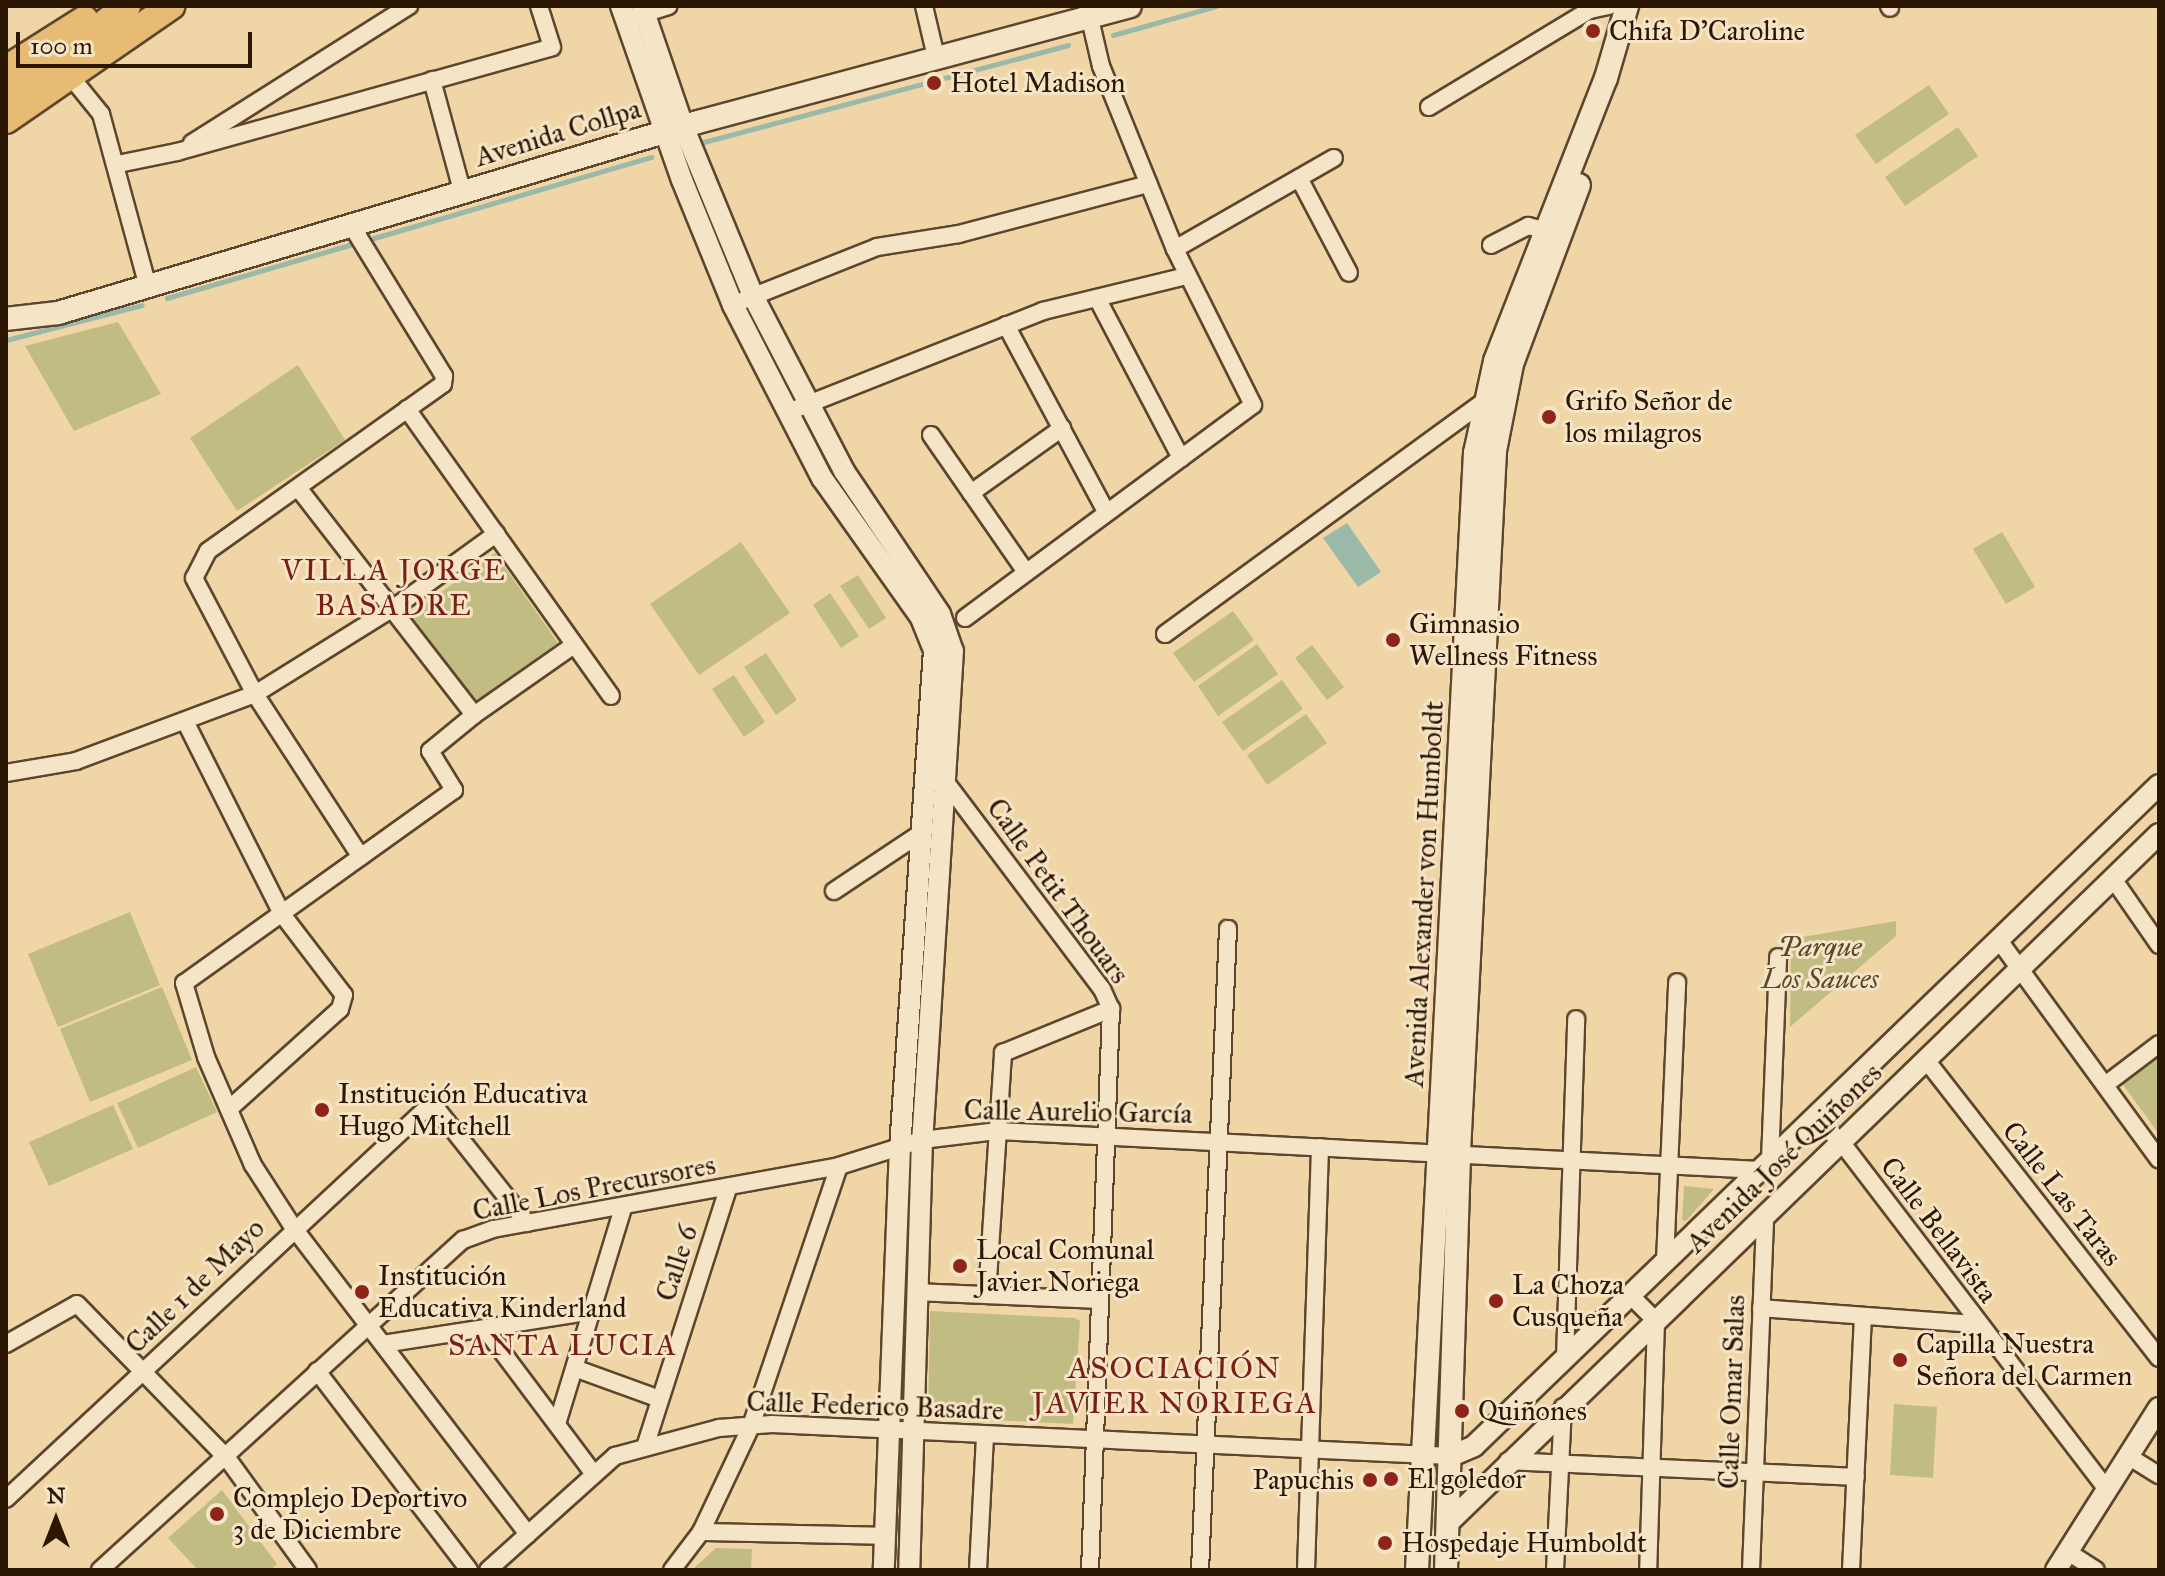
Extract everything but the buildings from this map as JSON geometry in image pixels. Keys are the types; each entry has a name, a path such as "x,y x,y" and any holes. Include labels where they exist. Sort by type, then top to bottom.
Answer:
{"highway":[{"path":"6,69 105,6"},
{"path":"32,79 127,6"},
{"path":"6,95 157,6"},
{"path":"6,120 171,6"}],"main road":[{"name":"Avenida Collpa","path":"6,319 58,313 353,228 674,129 936,57 1088,11 1130,6"},
{"name":"Avenida Alexander von Humboldt","path":"1417,1570 1423,1454 1451,1152 1469,765 1493,481 1493,403 1512,364 1627,6"},
{"name":"Avenida Alexander von Humboldt","path":"1552,232 1618,83 1640,6"},
{"name":"Avenida Alexander von Humboldt","path":"1446,1570 1451,1456 1451,1152"}],"street":[{"path":"177,152 409,6"},
{"path":"118,164 177,152 552,47 539,6"},
{"path":"669,6 633,11 733,305 797,408 950,632 953,651 942,777 922,1140 909,1570"},
{"path":"924,6 936,57"},
{"path":"1429,107 1590,10 1609,6"},
{"path":"965,618 1253,405 1175,249 1101,66 1088,11"},
{"path":"71,77 101,114 118,164 118,189 148,287"},
{"path":"432,80 463,194"},
{"path":"674,129 753,296 822,478 930,636 934,663 900,1146 884,1570"},
{"path":"1175,249 1334,158"},
{"path":"1299,178 1349,273"},
{"path":"733,305 877,247 959,234 1148,184"},
{"path":"1491,245 1528,226 1552,232"},
{"path":"353,228 444,376 441,388 208,551 194,578 255,694 361,857"},
{"path":"797,408 1006,325 1187,276"},
{"path":"1097,298 1181,458"},
{"path":"1006,325 1107,513"},
{"path":"1165,634 1493,403"},
{"path":"407,409 611,696"},
{"path":"971,493 1062,428"},
{"path":"931,435 1026,572"},
{"path":"299,489 395,607 474,715"},
{"path":"6,773 76,761 186,723 255,694 395,607 496,534"},
{"path":"528,1534 293,1227 253,1165 206,1057 184,983 454,790 430,751 474,715 574,645"},
{"path":"186,723 282,914 342,991 342,1005 229,1109"},
{"name":"Calle Petit Thouars","path":"942,777 1102,989 1111,1009 1090,1570"},
{"name":"Avenida José Quiñones","path":"1451,1456 1467,1453 2159,785"},
{"path":"834,891 940,821"},
{"name":"Avenida José Quiñones","path":"1448,1523 1563,1407 1842,1143 2159,834"},
{"path":"2114,880 2159,945"},
{"path":"1200,1570 1228,929"},
{"path":"1998,939 2159,1160"},
{"path":"1765,1165 1778,957"},
{"path":"1665,1261 1677,982"},
{"path":"987,1295 1003,1053 1111,1009"},
{"path":"1565,1358 1576,1019"},
{"path":"2105,1085 2159,1044"},
{"name":"Calle Las Taras","path":"1926,1060 2159,1358"},
{"name":"Calle 1 de Mayo","path":"6,1499 293,1227 432,1103 527,1223"},
{"name":"Calle Bellavista","path":"1815,1117 1842,1143 1976,1324 2107,1490"},
{"name":"Calle Aurelio García","path":"839,1166 922,1140 998,1131 1670,1164 1765,1165"},
{"path":"1306,1570 1320,1147"},
{"path":"672,1570 701,1532 751,1426 839,1166"},
{"name":"Calle Los Precursores","path":"100,1570 227,1458 451,1247 476,1234 527,1223 728,1189 839,1166"},
{"name":"Calle 6","path":"646,1444 728,1189"},
{"path":"557,1424 577,1369 623,1208"},
{"name":"Calle Omar Salas","path":"1751,1570 1765,1216"},
{"path":"917,1292 1098,1300"},
{"path":"1630,1295 1656,1321 1648,1570"},
{"path":"6,1344 77,1304 227,1458 308,1570"},
{"path":"1761,1308 1976,1324"},
{"path":"383,1344 594,1311"},
{"path":"1851,1570 1863,1316"},
{"path":"485,1329 594,1474"},
{"path":"577,1369 660,1399"},
{"path":"317,1371 469,1570"},
{"path":"1555,1570 1563,1407"},
{"path":"2056,1570 2159,1408"},
{"name":"Calle Federico Basadre","path":"488,1570 615,1456 646,1444 751,1426 1451,1456"},
{"path":"978,1570 985,1436"},
{"path":"2128,1456 2159,1475"},
{"path":"1508,1461 1856,1477"},
{"path":"701,1532 885,1536"},
{"path":"2068,1552 2096,1570"}],"green space":[{"path":"1929,85 1949,114 1876,164 1855,135"},
{"path":"1958,127 1978,156 1905,206 1885,177"},
{"path":"118,322 161,394 74,431 25,346"},
{"path":"298,365 345,440 237,511 190,438"},
{"path":"2002,532 2035,587 2006,604 1973,549"},
{"path":"741,542 790,613 699,675 650,604"},
{"path":"495,553 558,643 474,702 410,615"},
{"path":"858,575 886,618 869,629 840,586"},
{"path":"830,593 859,636 841,648 813,605"},
{"path":"1233,611 1254,640 1194,682 1173,653"},
{"path":"1257,644 1278,674 1218,716 1198,686"},
{"path":"1312,645 1344,687 1327,700 1295,658"},
{"path":"766,653 797,700 776,715 744,667"},
{"path":"734,675 765,722 744,737 712,689"},
{"path":"1282,680 1303,709 1243,751 1222,722"},
{"path":"1306,714 1327,743 1267,785 1247,755"},
{"path":"130,912 160,985 58,1027 28,954"},
{"name":"Parque Los Sauces","path":"1896,921 1896,936 1790,1027 1791,939"},
{"path":"162,987 192,1060 90,1102 60,1029"},
{"path":"2159,1053 2159,1134 2121,1082"},
{"path":"196,1067 217,1112 138,1148 117,1103"},
{"path":"113,1105 133,1149 49,1186 29,1142"},
{"path":"1684,1186 1714,1189 1686,1221 1682,1220"},
{"path":"930,1311 1075,1318 1080,1321 1073,1424 928,1417"},
{"path":"1894,1404 1937,1407 1933,1478 1890,1475"},
{"name":"Complejo Deportivo 3 de Diciembre","path":"222,1490 277,1564 270,1570 198,1570 168,1538"},
{"path":"716,1548 752,1549 751,1570 692,1570"}],"shaded area":[{"path":"1347,523 1381,572 1358,587 1323,538"}],"waterway":[{"path":"1113,35 1216,6"},
{"path":"700,143 1068,45"},
{"path":"374,238 651,157"},
{"path":"167,298 349,245"},
{"path":"6,340 142,305"}],"place":[{"name":"Chifa D'Caroline","path":"1593,31"},
{"name":"Hotel Madison","path":"934,83"},
{"name":"Grifo Señor de los milagros","path":"1549,417"},
{"name":"Gimnasio Wellness Fitness","path":"1393,640"},
{"name":"Institución Educativa Hugo Mitchell","path":"322,1110"},
{"name":"Local Comunal Javier Noriega","path":"960,1266"},
{"name":"Institución Educativa Kinderland","path":"362,1292"},
{"name":"La Choza Cusqueña","path":"1496,1301"},
{"name":"Capilla Nuestra Señora del Carmen","path":"1900,1360"},
{"name":"Quiñones","path":"1462,1411"},
{"name":"El goledor","path":"1391,1479"},
{"name":"Papuchis","path":"1370,1480"},
{"name":"Complejo Deportivo 3 de Diciembre","path":"217,1514"},
{"name":"Hospedaje Humboldt","path":"1385,1543"}],"district":[{"name":"VILLA JORGE BASADRE","path":"394,587"},
{"name":"SANTA LUCIA","path":"563,1345"},
{"name":"ASOCIACIÓN JAVIER NORIEGA","path":"1175,1385"}]}
